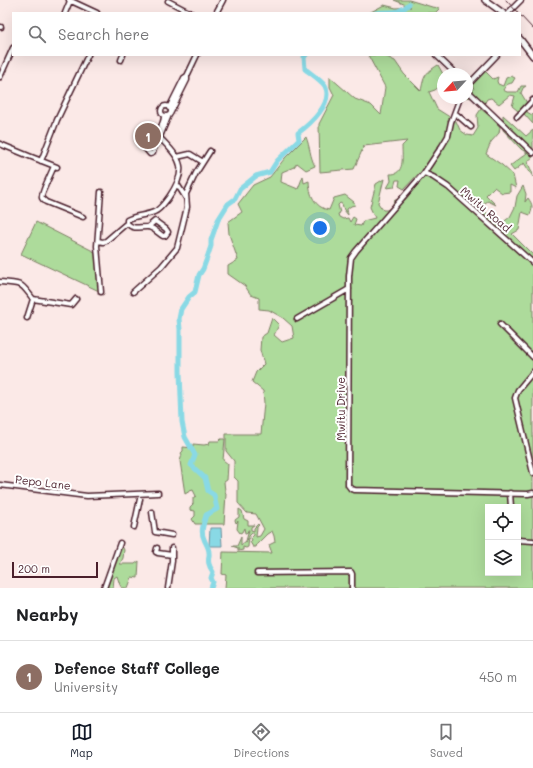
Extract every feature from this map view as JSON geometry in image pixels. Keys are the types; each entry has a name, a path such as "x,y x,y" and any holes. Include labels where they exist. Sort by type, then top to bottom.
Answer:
{"main road":[{"path":"485,0 502,12"},
{"path":"521,40 533,56"}],"street":[{"path":"65,12 70,0 95,12"},
{"path":"217,12 223,0"},
{"path":"509,12 522,0"},
{"path":"168,1 189,12"},
{"path":"0,77 12,50"},
{"path":"41,161 57,120 88,56"},
{"path":"121,60 123,56"},
{"path":"156,142 160,138 184,78 187,76 197,56"},
{"path":"437,56 450,68"},
{"path":"473,79 496,56"},
{"path":"473,96 533,153"},
{"path":"517,117 533,100"},
{"name":"Mwitu Drive","path":"458,104 451,122 450,132 424,173 351,258 349,289 348,482 350,488 355,490 533,493"},
{"path":"164,116 161,112 162,108 165,106 170,111"},
{"path":"145,148 150,154 153,153 164,116 170,111"},
{"path":"455,112 471,127"},
{"path":"98,241 106,241 127,224 127,220 154,212 166,202 180,173 177,157 160,138"},
{"path":"0,144 56,166 42,193 42,199 82,217"},
{"path":"133,292 162,267 176,248 187,207 186,198 190,185 210,151"},
{"path":"177,157 190,154 203,162"},
{"name":"Mwitu Road","path":"424,173 448,187 533,263"},
{"path":"176,184 186,198"},
{"path":"101,192 98,241 101,292"},
{"path":"127,224 132,228 148,227 165,236 168,232 155,221 152,216 154,212"},
{"path":"148,227 155,221"},
{"path":"157,231 161,226"},
{"path":"0,282 22,285 32,299 72,305 76,299"},
{"path":"297,319 349,289"},
{"path":"27,318 32,299"},
{"path":"500,324 533,356"},
{"path":"533,372 518,390 514,398 533,473"},
{"name":"Pepo Lane","path":"0,485 84,496 158,493"},
{"path":"510,493 511,504"},
{"path":"134,527 140,499"},
{"path":"152,512 155,532 172,535"},
{"path":"521,540 533,541"},
{"path":"104,588 120,543"},
{"path":"157,548 156,552 158,553 172,554"},
{"path":"168,588 172,548"},
{"path":"257,573 351,572 352,588"}],"green space":[{"path":"394,0 409,0 440,8 436,12 371,12 384,5 396,8 411,7"},
{"path":"369,56 385,56 395,61 404,74 421,91 425,76 438,65 440,68 437,68 437,88 429,92 437,109 456,121 460,130 467,135 473,136 478,128 477,115 481,109 500,127 499,133 491,142 486,154 513,175 516,188 510,185 510,192 502,193 494,187 486,195 496,205 488,201 480,206 494,221 502,223 510,217 515,207 517,196 523,186 526,194 525,202 528,198 532,204 530,215 522,212 519,230 512,234 533,255 533,588 225,588 226,575 222,574 223,552 272,553 269,545 275,542 272,531 257,544 256,547 253,547 250,542 254,533 249,536 248,547 243,547 243,550 238,551 238,548 232,546 237,546 241,537 241,545 246,541 249,530 245,533 244,528 240,533 237,529 238,521 236,523 235,520 239,517 239,509 242,511 244,519 248,521 248,525 254,525 251,527 251,530 254,531 254,528 258,524 259,525 257,527 256,537 260,536 264,529 256,514 247,513 238,503 238,481 234,477 234,461 226,451 226,434 261,434 264,403 263,391 252,382 256,372 264,364 260,350 261,337 267,333 272,318 279,325 274,335 282,342 294,338 292,326 283,318 269,310 259,309 259,298 251,295 245,286 228,274 228,266 238,260 229,234 228,222 242,212 238,204 253,185 270,177 285,158 306,137 315,166 306,170 297,163 294,167 282,172 281,182 298,189 303,176 304,183 309,181 310,191 314,200 324,209 329,210 334,198 345,195 354,202 355,205 347,209 348,215 340,203 338,205 340,213 338,214 339,217 343,219 348,218 350,222 353,217 356,219 354,225 361,226 363,221 375,218 370,207 376,184 384,179 378,203 383,210 387,210 391,207 395,200 405,200 423,178 419,173 404,189 399,186 400,180 396,180 394,187 387,188 391,181 390,174 395,174 398,172 402,164 402,146 407,141 364,146 354,169 320,172 319,124 334,95 330,87 330,77 355,99 371,105 381,115 385,87"},
{"path":"485,71 493,79 498,77 498,84 503,86 506,78 511,76 515,78 512,83 507,85 503,90 507,92 518,92 521,86 526,86 523,88 521,93 527,103 527,112 532,115 533,114 533,124 524,114 512,106 515,96 510,95 499,104 491,98 487,99 484,104 480,106 473,99 473,83"},
{"path":"503,115 526,136 533,130 533,157 528,161 533,177 524,163 514,171 510,166 527,153 521,149 503,130"},
{"path":"36,222 95,252 99,291 21,254"},
{"path":"221,439 225,439 223,460 228,464 227,480 224,482 226,494 224,524 195,524 192,519 195,516 195,511 190,510 190,507 193,504 193,498 196,496 193,490 185,494 180,461 182,455 181,453 183,451 183,447 193,448 193,444 204,445 209,444 210,441 219,441"},
{"path":"120,542 124,550 123,558 120,564 135,564 139,561 138,578 132,577 128,588 122,588 117,576 114,578 113,588 107,588 111,575 106,572 109,569 113,571 114,567 112,563"}],"water":[{"path":"210,528 221,528 222,546 209,546"}],"waterway":[{"path":"394,12 405,8 409,4"},
{"path":"381,12 394,12"},
{"path":"211,588 213,582 211,578 213,572 210,568 209,551 202,530 206,515 217,509 214,495 208,491 205,478 191,465 195,455 185,437 182,422 179,319 181,309 189,297 195,292 199,275 207,258 218,220 228,204 235,199 240,189 256,176 270,172 277,161 299,140 298,133 314,119 324,106 327,93 325,86 319,79 305,69 305,56"}],"tram line":[{"path":"506,0 517,12"},
{"path":"521,16 533,29"}],"place":[{"name":"Defence Staff College","path":"148,136"}]}
